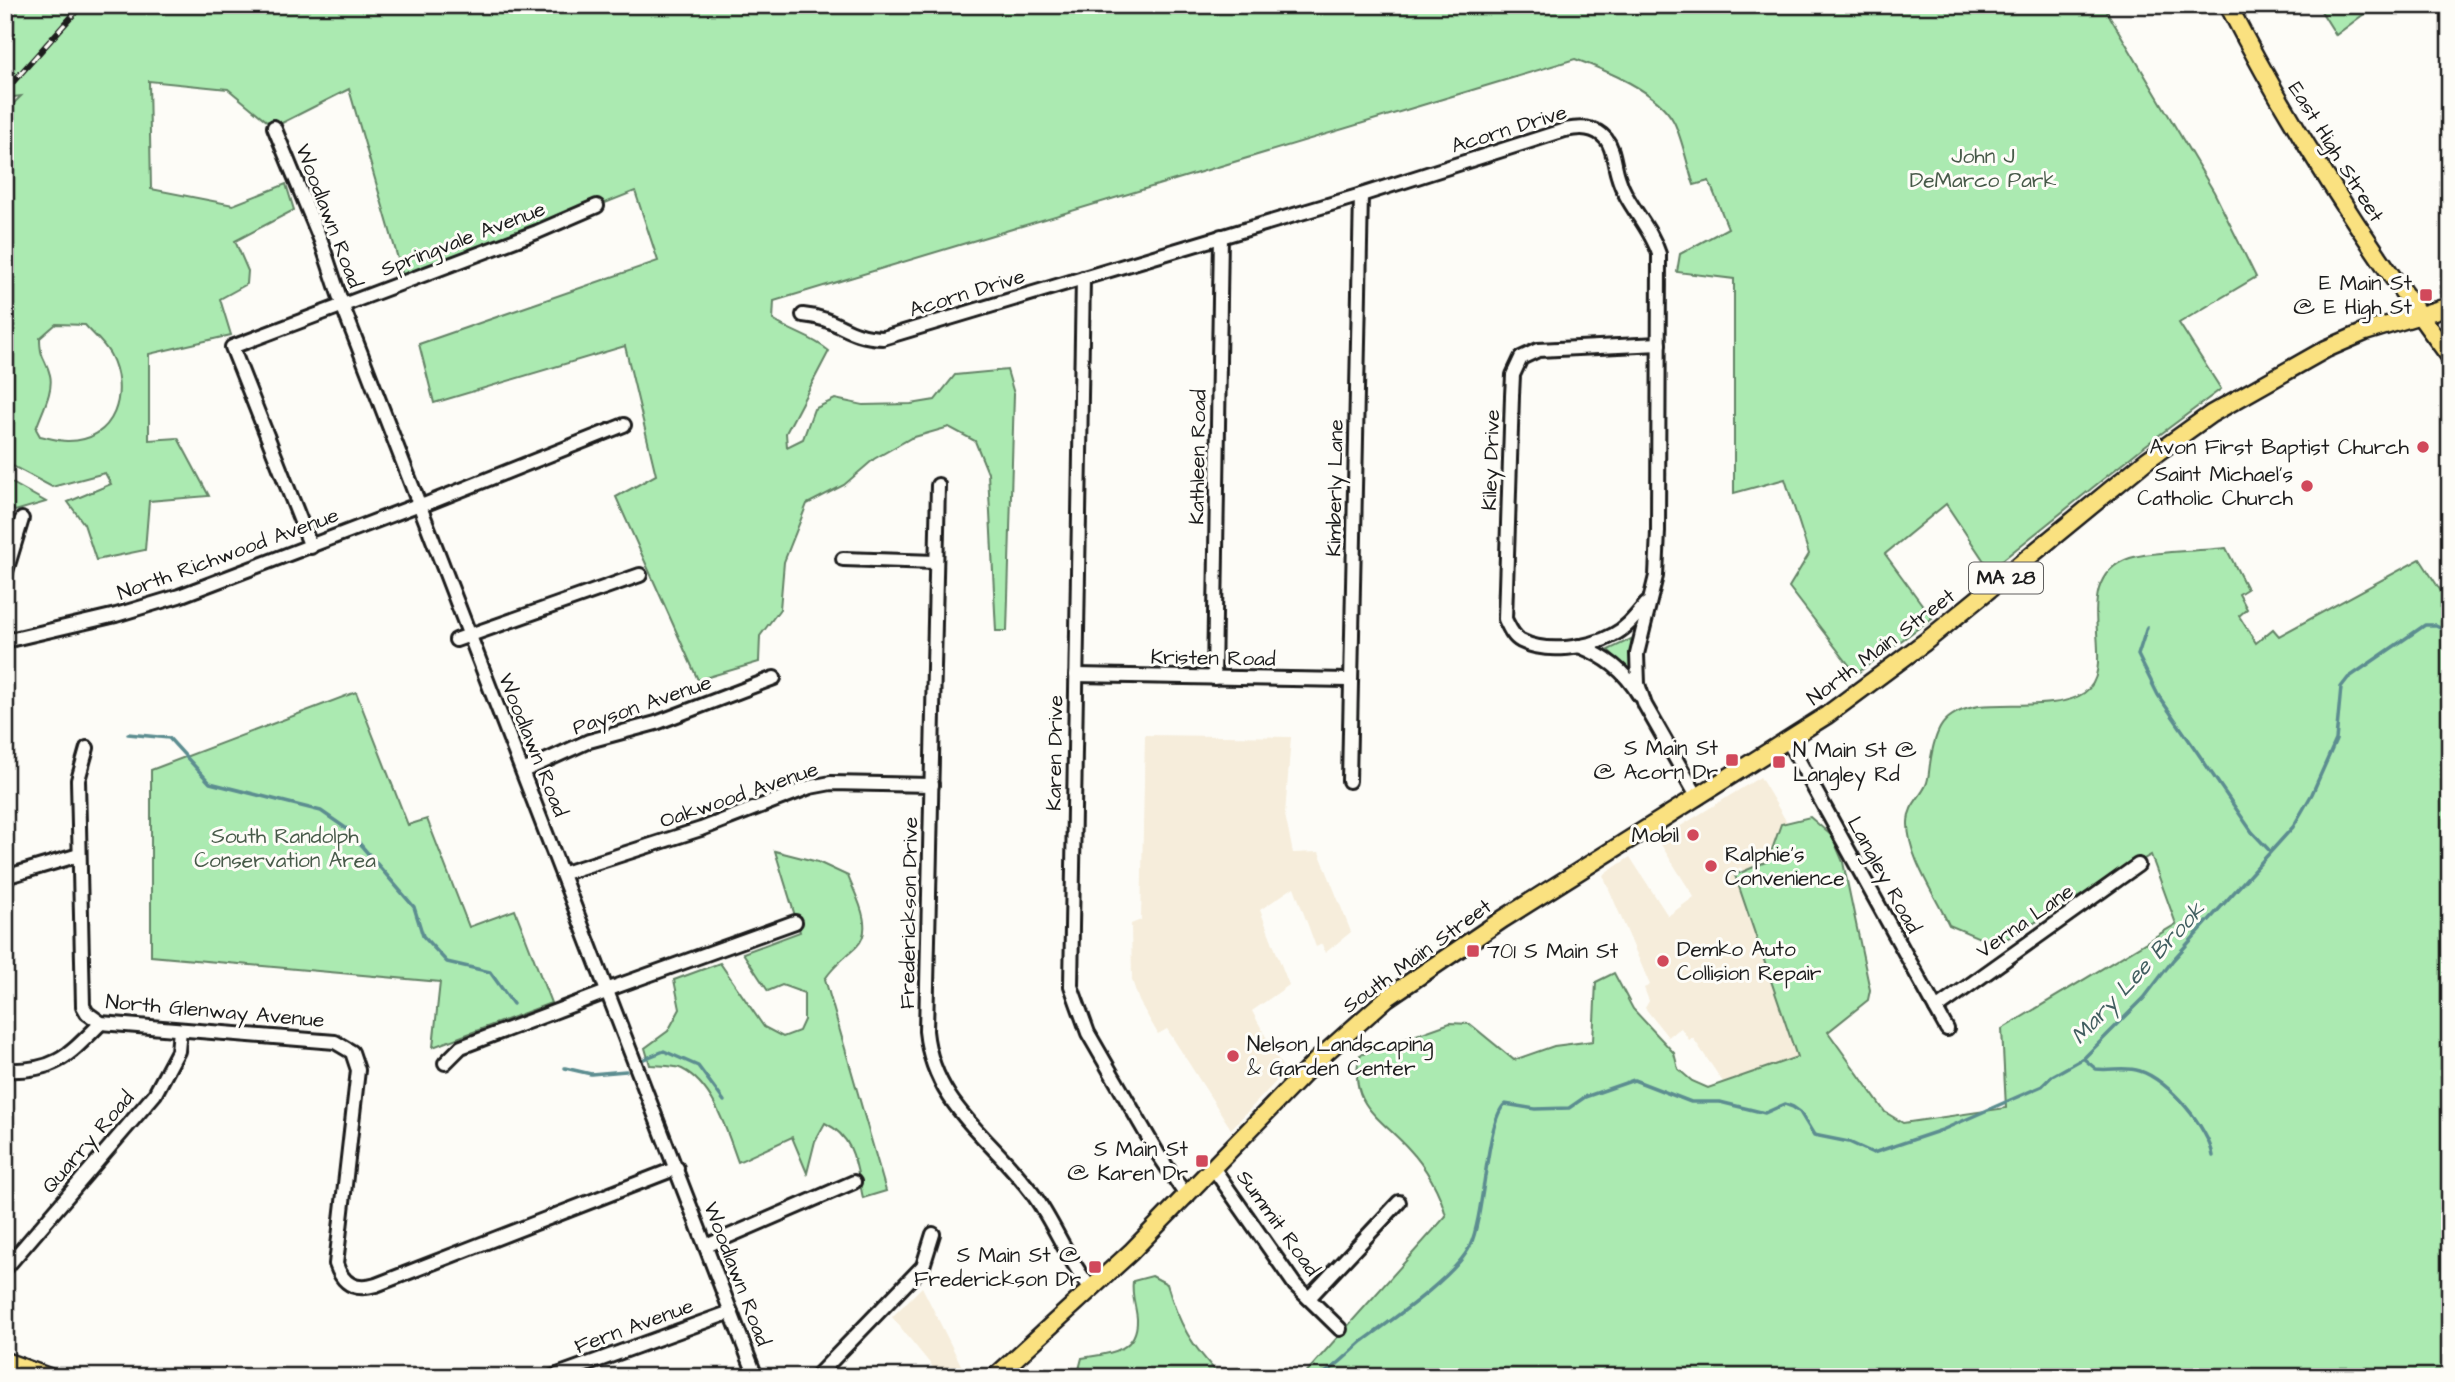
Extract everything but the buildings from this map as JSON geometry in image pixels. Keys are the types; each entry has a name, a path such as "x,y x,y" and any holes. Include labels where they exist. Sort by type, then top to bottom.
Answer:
{"main road":[{"name":"East High Street","path":"2228,5 2312,159 2450,357"},
{"name":"MA 28","path":"2418,314 2450,306"},
{"name":"North Main Street","path":"1788,741 1925,642 2147,460 2211,414 2305,359 2365,332 2418,314"},
{"name":"South Main Street","path":"995,1377 1186,1197 1315,1062 1387,998 1503,919 1788,741"},
{"path":"5,1361 49,1377"}],"street":[{"name":"Woodlawn Road","path":"274,127 321,241 343,307 421,505 463,638 523,771 564,873 756,1377"},
{"name":"Acorn Drive","path":"803,315 824,316 850,333 883,338 1361,195 1565,130 1581,127 1595,130 1607,140 1621,186 1647,224 1660,254 1656,576 1637,654 1638,684 1644,705 1698,798"},
{"name":"Kimberly Lane","path":"1349,781 1361,195"},
{"name":"Springvale Avenue","path":"311,547 232,347 343,307 597,206"},
{"name":"Kathleen Road","path":"1214,678 1221,236"},
{"name":"Karen Drive","path":"1083,278 1071,986 1088,1032 1158,1154 1186,1197"},
{"name":"Kiley Drive","path":"1649,601 1616,634 1598,642 1578,646 1537,646 1519,641 1505,619 1513,375 1521,358 1538,350 1659,344"},
{"name":"North Richwood Avenue","path":"5,640 148,606 311,547 624,425"},
{"name":"Frederickson Drive","path":"938,485 926,1031 929,1056 948,1098 1032,1194 1091,1288"},
{"path":"5,575 22,519"},
{"path":"843,559 936,562"},
{"path":"463,638 640,575"},
{"name":"Kiley Drive","path":"1578,646 1601,655 1622,672 1644,705"},
{"name":"Kristen Road","path":"1076,675 1349,680"},
{"name":"Payson Avenue","path":"523,771 589,741 656,723 774,678"},
{"name":"Langley Road","path":"1788,741 1947,1029"},
{"name":"North Glenway Avenue","path":"87,748 78,780 81,997 87,1013 101,1023 335,1042 352,1052 358,1070 336,1264 340,1275 356,1288 376,1285 677,1168"},
{"name":"Oakwood Avenue","path":"564,873 701,829 821,785 932,785"},
{"path":"5,877 79,855"},
{"name":"Verna Lane","path":"1936,1009 2138,865"},
{"path":"444,1063 461,1047 795,922"},
{"path":"5,1070 47,1068 67,1056 101,1023"},
{"name":"Quarry Road","path":"5,1269 155,1094 178,1051 180,1030"},
{"name":"Summit Road","path":"1214,1169 1290,1278 1340,1329"},
{"path":"706,1246 854,1182"},
{"path":"1309,1298 1399,1202"},
{"path":"816,1377 923,1266 933,1234"},
{"name":"Fern Avenue","path":"552,1377 622,1348 731,1312"}],"shaded area":[{"path":"1145,735 1291,737 1285,815 1293,853 1319,852 1351,932 1325,953 1322,944 1316,947 1294,887 1260,910 1289,985 1252,1011 1285,1072 1231,1129 1167,1029 1158,1034 1139,1001 1132,980 1131,924 1141,920"},
{"path":"1760,777 1804,851 1751,889 1741,867 1738,869 1802,1055 1723,1082 1693,1038 1689,1040 1681,1028 1668,1037 1645,1008 1649,1001 1644,988 1650,985 1603,875 1630,857 1668,916 1694,897 1658,840"},
{"path":"922,1287 967,1377 941,1377 892,1317"}],"green space":[{"name":"John J DeMarco Park","path":"5,5 2103,5 2214,192 2256,277 2179,323 2221,389 2142,448 1990,570 1946,504 1885,554 1932,618 1856,674 1789,587 1809,554 1785,479 1734,493 1734,279 1677,272 1680,254 1728,228 1709,181 1694,185 1674,122 1656,101 1630,83 1575,59 774,301 773,320 829,351 786,433 787,447 803,439 814,409 835,399 863,405 911,404 935,400 955,375 1007,370 1014,394 1007,631 996,631 988,473 975,441 949,427 911,438 874,459 844,485 807,504 784,562 780,609 760,636 759,662 698,680 616,497 656,475 625,346 434,403 419,344 658,261 635,191 405,283 349,89 274,127 228,89 149,81 151,189 233,205 286,184 294,210 235,241 248,271 247,284 220,299 231,335 149,354 149,440 178,438 209,496 149,501 145,550 96,560 84,524 68,502 111,484 105,473 52,487 5,462 5,112 21,96 5,98","holes":["56,324 85,325 108,350 116,369 119,384 114,412 107,424 84,439 64,441 40,436 36,429 49,395 51,381 41,351 40,338"]},
{"path":"2329,5 2376,5 2336,35 2321,11"},
{"path":"5,479 46,502 15,511 5,502"},
{"path":"2226,548 2247,589 2239,594 2247,609 2239,616 2256,643 2273,629 2279,636 2420,559 2450,605 2450,1377 1302,1377 1446,1216 1432,1180 1421,1164 1369,1109 1362,1098 1357,1072 1360,1055 1450,1023 1470,1024 1514,1060 1554,1046 1593,1041 1596,982 1614,973 1633,1009 1674,1053 1678,1069 1692,1081 1708,1088 1797,1057 1735,875 1768,861 1781,824 1810,817 1832,836 1843,862 1870,990 1868,1000 1828,1032 1885,1112 1903,1123 2006,1108 2002,1029 2176,924 2151,855 1996,945 1949,925 1917,862 1908,822 1912,807 1927,783 1938,732 1949,718 1966,709 1991,705 2048,704 2062,702 2084,693 2094,681 2098,664 2096,604 2100,585 2111,569 2139,556"},
{"path":"1631,639 1631,665 1628,670 1608,650"},
{"name":"South Randolph Conservation Area","path":"356,692 408,825 427,819 469,927 515,910 551,1003 433,1047 440,982 151,956 151,770"},
{"path":"775,851 818,862 848,876 862,911 862,939 825,979 886,1191 863,1198 849,1145 835,1129 825,1123 815,1141 807,1173 792,1137 738,1162 718,1110 703,1086 682,1069 650,1065 645,1048 668,1031 680,1009 674,980 720,963 764,1027 783,1037 799,1031 804,1020 804,993 782,985 768,991 743,953 800,932"},
{"path":"1152,1276 1167,1284 1176,1311 1188,1334 1221,1377 1077,1377 1082,1358 1119,1350 1132,1339 1137,1319 1133,1281"}],"waterway":[{"name":"Mary Lee Brook","path":"1317,1377 1336,1365 1437,1284 1462,1258 1475,1232 1494,1129 1505,1104 1535,1109 1569,1108 1585,1097 1634,1080 1691,1102 1720,1102 1765,1113 1785,1104 1800,1112 1814,1135 1849,1142 1873,1153 1942,1130 2042,1086 2052,1076 2084,1058 2144,998 2173,960 2293,827 2312,794 2336,740 2341,687 2348,678 2425,625 2436,625 2450,632"},
{"path":"2147,627 2138,655 2158,695 2252,832 2270,851"},
{"path":"128,734 169,738 210,783 321,811 347,829 414,907 423,936 447,962 490,972 513,1004"},
{"path":"644,1059 664,1051 698,1066 724,1101"},
{"path":"2084,1059 2096,1069 2140,1071 2162,1084 2195,1119 2204,1132 2213,1156"},
{"path":"565,1068 591,1074 626,1071"}],"railway":[{"path":"5,91 82,5"}],"place":[{"name":"E Main St @ E High St","path":"2426,295"},
{"name":"Avon First Baptist Church","path":"2423,447"},
{"name":"Saint Michael's Catholic Church","path":"2307,486"},
{"name":"S Main St @ Acorn Dr","path":"1732,760"},
{"name":"N Main St @ Langley Rd","path":"1779,762"},
{"name":"Mobil","path":"1693,835"},
{"name":"Ralphie's Convenience","path":"1711,866"},
{"name":"701 S Main St","path":"1473,951"},
{"name":"Demko Auto Collision Repair","path":"1663,961"},
{"name":"Nelson Landscaping & Garden Center","path":"1233,1056"},
{"name":"S Main St @ Karen Dr","path":"1202,1161"},
{"name":"S Main St @ Frederickson Dr","path":"1095,1267"}]}
